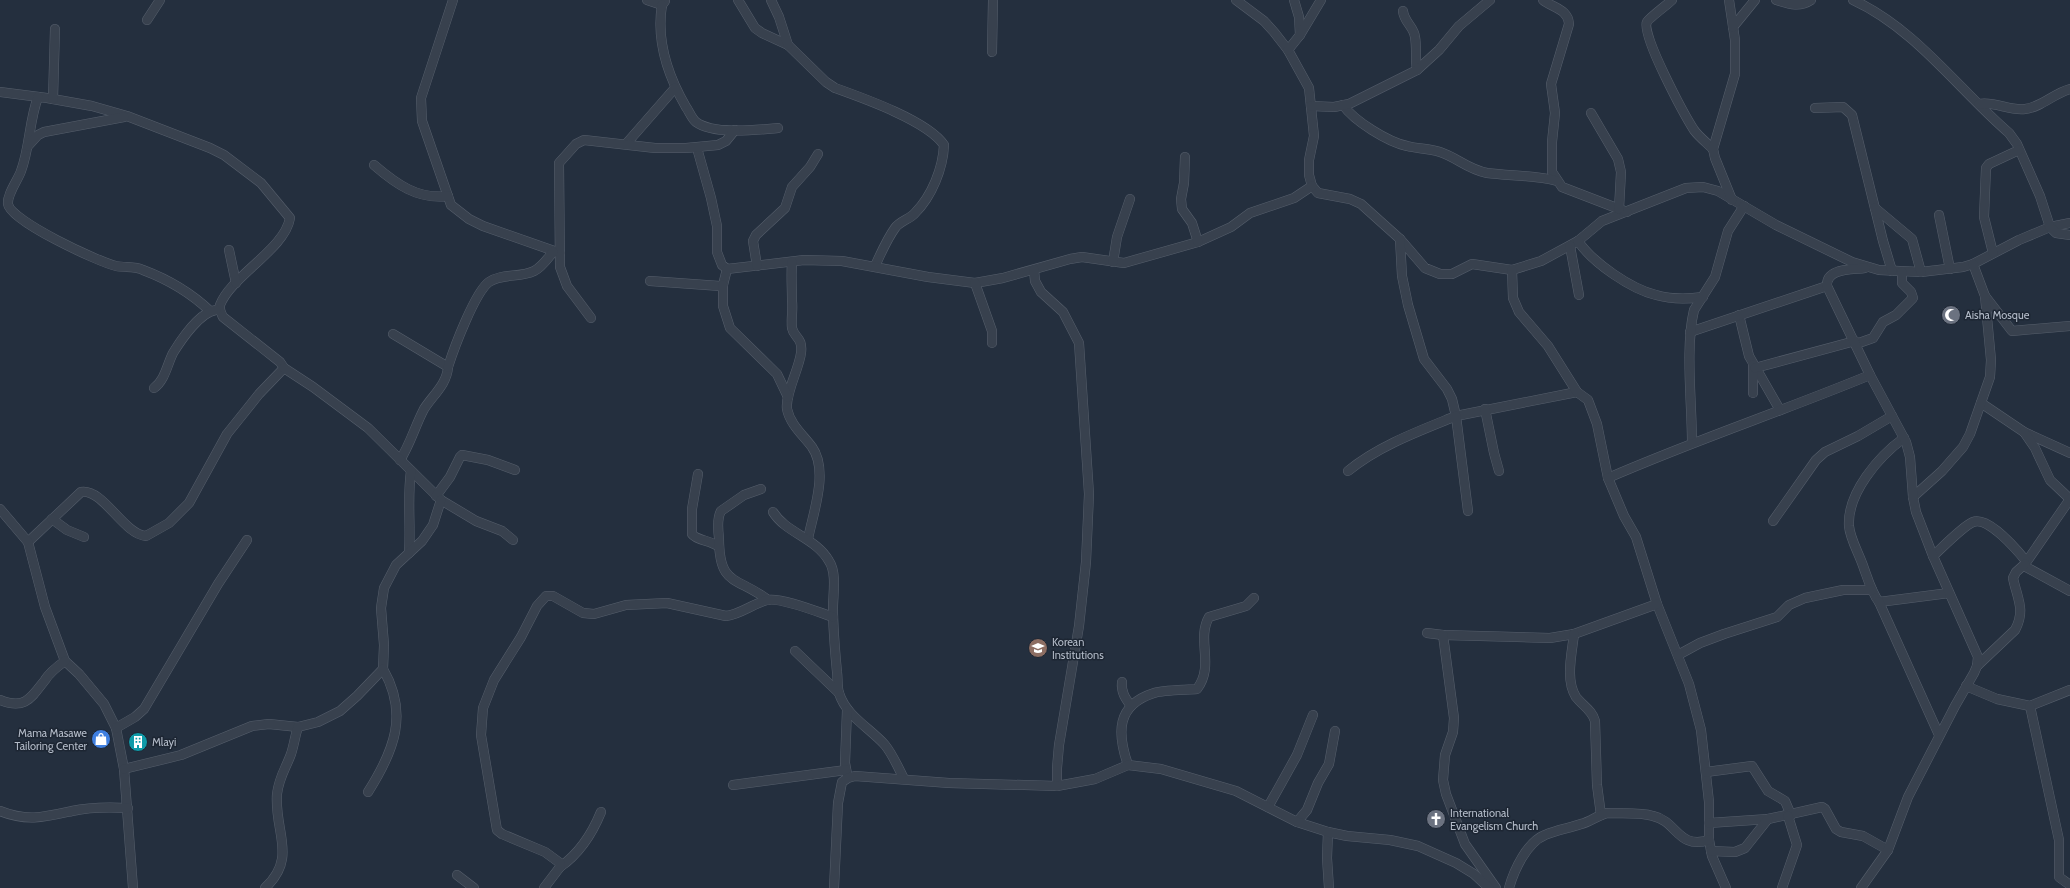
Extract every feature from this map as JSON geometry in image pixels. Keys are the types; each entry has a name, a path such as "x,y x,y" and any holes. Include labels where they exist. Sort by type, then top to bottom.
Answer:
{"street":[{"path":"147,20 160,0"},
{"path":"453,0 421,98 422,121 448,196 454,208 483,226 556,252"},
{"path":"647,0 663,2 659,19 663,55 675,88 695,122 708,127 735,130 778,128"},
{"path":"771,0 779,17 788,45"},
{"path":"992,52 993,0"},
{"path":"1236,0 1247,3 1264,21 1288,50 1309,88 1314,136 1309,160 1309,175 1312,186 1318,193 1350,199 1361,204 1400,239 1425,268 1440,274 1452,274 1472,264 1512,270 1541,260 1570,246 1602,221 1623,210 1686,188 1703,187 1718,191 1776,225 1867,268"},
{"path":"1294,0 1300,17 1300,35"},
{"path":"1288,50 1300,35 1321,0"},
{"path":"1311,106 1349,104 1417,70 1439,50 1459,26 1490,0"},
{"path":"1544,0 1563,11 1569,18 1569,24 1551,84 1555,113 1552,142 1552,172 1557,181"},
{"path":"1672,0 1648,20 1646,27 1661,69 1688,120 1695,132 1713,149"},
{"path":"1729,0 1729,14 1733,27 1735,53 1734,83 1713,149 1715,158 1732,200"},
{"path":"1733,27 1755,0"},
{"path":"1776,0 1798,5 1805,4 1812,0"},
{"path":"1853,0 1870,8 1904,33 2009,133 2019,150 2040,196 2050,227 2056,233 2070,235"},
{"path":"739,1 755,28 762,33 788,45 826,82 835,88 909,119 944,145 939,171 932,187 915,213 897,226 893,231 875,266"},
{"path":"1403,11 1404,17 1414,32 1416,38 1415,51 1417,70"},
{"path":"53,99 55,29"},
{"path":"626,144 675,88"},
{"path":"1979,104 1990,103 2024,109 2036,107 2070,89"},
{"path":"0,92 92,106 127,116 210,148 224,155 261,183 290,218 289,224 282,235 258,263 236,284 221,305 220,310 223,317 280,362 284,368 354,416 382,440 439,498 476,521 502,531 513,540"},
{"path":"38,97 33,110 28,146 22,171 8,203 9,209 14,214 66,245 117,266 142,269 165,280 202,304 210,311"},
{"path":"1343,105 1353,117 1365,125 1405,146 1439,152 1448,155 1466,167 1487,173 1546,178 1557,181 1569,190 1623,210"},
{"path":"1815,108 1843,107 1852,115 1892,271"},
{"path":"1591,113 1618,159 1621,172 1623,210"},
{"path":"28,146 38,134 44,132 127,116"},
{"path":"591,318 562,277 556,252 559,163 576,144 584,140 660,148 697,148 718,145 726,141 735,130"},
{"path":"697,148 711,198 716,226 717,252 722,265 727,268 830,260 875,266 928,277 975,282 1003,278 1034,270 1052,263 1082,258 1124,262 1198,242 1231,227 1250,213 1294,198 1312,186"},
{"path":"1994,253 1984,217 1986,168 1988,164 2019,150"},
{"path":"757,266 753,241 756,235 785,208 792,187 810,167 818,154"},
{"path":"1185,157 1184,183 1181,200 1182,209 1192,223 1198,242"},
{"path":"374,165 386,176 422,196 433,198 448,196"},
{"path":"1113,262 1117,237 1130,199"},
{"path":"1692,443 1690,332 1694,310 1715,277 1728,231 1744,206"},
{"path":"1875,208 1912,239 1921,272"},
{"path":"1939,216 1950,269"},
{"path":"1977,666 1976,649 1933,556 1912,497 1910,457 1904,438 1870,375 1856,342 1826,286 1827,279 1832,274 1867,268 1902,272 1921,272 1950,269 1973,264 2050,227 2070,223"},
{"path":"1400,239 1402,276 1408,305 1422,353 1429,367 1443,382 1452,399 1456,416 1468,511"},
{"path":"1578,241 1584,250 1606,268 1646,292 1667,297 1703,297"},
{"path":"1570,246 1580,295"},
{"path":"229,250 236,284"},
{"path":"400,460 407,450 410,438 424,409 445,380 448,367 465,323 480,291 490,282 498,278 532,272 556,252"},
{"path":"792,262 791,287 793,331 798,336 802,348 797,371 788,397 788,409 796,428 813,448 819,478 818,493 808,539"},
{"path":"1912,497 1942,471 1964,447 1981,403 1991,368 1985,296 1973,264"},
{"path":"727,268 723,285 723,306 730,328 777,374 788,397"},
{"path":"1034,270 1035,281 1041,292 1063,312 1079,343 1089,494 1086,562 1078,626 1059,745 1057,786"},
{"path":"1512,270 1513,298 1519,312 1548,346 1577,392 1588,400 1597,424 1608,478 1624,516 1636,537 1656,604 1678,655 1699,717 1709,802 1709,840 1711,852 1726,888"},
{"path":"1754,366 1873,338 1883,322 1896,315 1913,298 1911,292 1902,283 1902,272"},
{"path":"650,281 723,285"},
{"path":"975,282 992,331 992,343"},
{"path":"1690,332 1826,286"},
{"path":"1985,296 2012,332 2070,326"},
{"path":"154,388 164,376 179,344 204,315 210,311 220,310"},
{"path":"1738,315 1749,356 1780,410"},
{"path":"393,334 448,367"},
{"path":"1753,394 1754,366"},
{"path":"28,542 77,494 85,492 93,494 138,534 150,535 169,523 189,503 227,434 259,394 284,368"},
{"path":"1608,478 1692,443 1817,397 1870,375"},
{"path":"1348,471 1360,461 1387,447 1456,416 1577,392"},
{"path":"1981,403 2024,432 2070,453"},
{"path":"1485,410 1499,470"},
{"path":"1773,521 1816,460 1825,452 1858,436 1892,416"},
{"path":"1861,888 1888,850 1908,798 1939,736 1977,666 2018,626 2021,605 2013,578 2070,499 2050,480 2035,448 2024,432"},
{"path":"1904,438 1890,448 1875,465 1859,488 1850,514 1849,527 1872,590 1880,602 1939,736"},
{"path":"368,792 385,764 396,734 397,716 395,697 391,683 383,669 384,645 382,608 384,588 396,565 422,541 433,525 439,498 462,455 488,460 515,470"},
{"path":"409,553 410,527 408,501 411,471"},
{"path":"698,474 692,509 692,534 696,538 708,540 719,547"},
{"path":"760,489 744,495 721,511 719,547 722,564 726,575 768,600 794,604 833,617"},
{"path":"0,509 28,542 45,607 65,661 79,674 104,704 116,728 124,769 128,808 132,888"},
{"path":"773,512 787,526 808,539 821,550 830,561 833,571 833,617 839,693"},
{"path":"52,519 67,530 84,537"},
{"path":"1933,556 1972,523 1980,522 1992,527 2016,548 2025,562 2026,567 2070,591"},
{"path":"116,728 135,717 144,709 218,584 248,540"},
{"path":"1678,655 1700,643 1777,617 1789,605 1805,598 1843,590 1872,590"},
{"path":"1880,602 1950,593"},
{"path":"560,867 560,863 546,852 502,834 497,830 481,735 481,719 487,696 537,606 546,596 549,596 583,613 594,614 626,605 667,603 726,616 735,615 768,600"},
{"path":"1128,765 1122,747 1121,732 1122,721 1131,706 1135,702 1155,692 1197,689 1206,673 1203,627 1209,617 1246,606 1254,598"},
{"path":"1428,633 1443,635 1550,638 1574,634 1656,604"},
{"path":"1574,634 1571,662 1571,681 1576,696 1592,713 1595,721 1597,785 1601,815"},
{"path":"1443,635 1454,718 1453,732 1445,755 1443,780 1446,794 1465,844 1496,888"},
{"path":"795,651 839,693 848,710 885,745 894,758 904,779"},
{"path":"0,700 10,704 22,703 30,699 36,694 45,680 65,661"},
{"path":"124,769 181,755 252,726 269,724 298,727 318,722 340,711 383,669"},
{"path":"1122,682 1121,690 1131,706"},
{"path":"1966,686 1997,699 2030,706 2070,690"},
{"path":"2030,706 2059,840 2059,877 2061,888"},
{"path":"836,887 838,803 842,782 847,774 848,710"},
{"path":"1268,807 1297,755 1313,715"},
{"path":"265,888 277,876 283,857 277,809 277,793 280,774 291,752 298,727"},
{"path":"1297,822 1307,810 1318,783 1329,764 1335,731"},
{"path":"733,785 847,774 855,776 949,783 1057,786 1095,779 1128,765 1161,769 1216,784 1250,797 1297,822 1328,832 1347,836 1390,840 1418,846 1456,863 1474,874 1489,888"},
{"path":"1706,772 1752,766 1768,790 1786,801 1797,845 1782,888"},
{"path":"1709,823 1768,819 1822,807 1825,809 1836,828 1841,832 1863,836 1888,850"},
{"path":"0,811 25,819 61,815 89,808 128,808"},
{"path":"544,888 560,867 579,851 589,837 601,812"},
{"path":"1509,888 1521,861 1530,847 1544,835 1584,824 1607,813 1653,816 1664,820 1681,837 1690,842 1701,843 1709,840"},
{"path":"1711,852 1740,850 1744,848 1768,819"},
{"path":"1328,832 1327,858 1329,888"},
{"path":"457,875 474,888"},
{"path":"2059,877 2070,885"}],"place":[{"name":"Aisha Mosque","path":"1951,315"},
{"name":"Korean Institutions","path":"1038,648"},
{"name":"Mama Masawe Tailoring Center","path":"101,739"},
{"name":"Mlayi","path":"138,742"},
{"name":"International Evangelism Church","path":"1436,819"}]}
